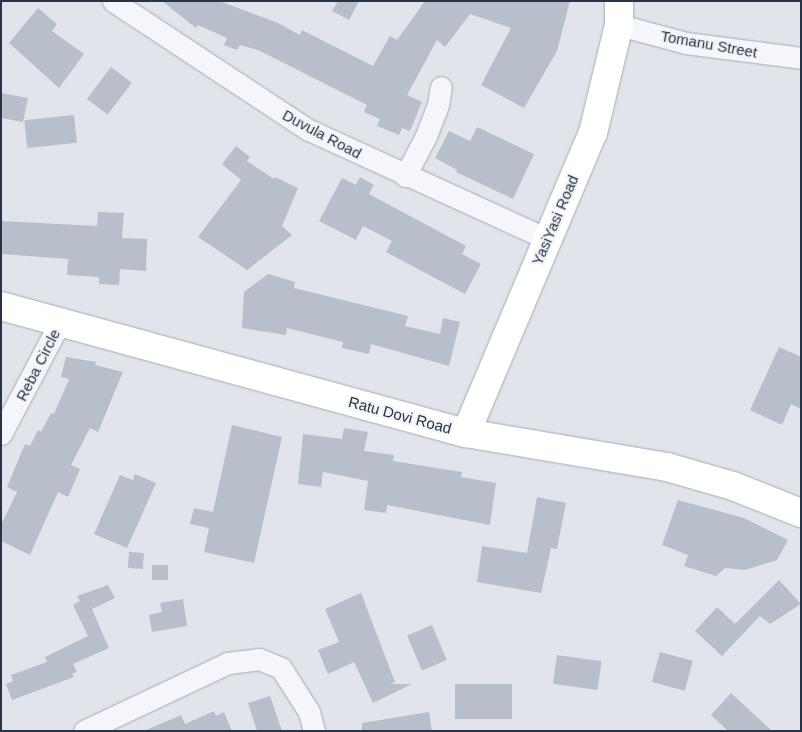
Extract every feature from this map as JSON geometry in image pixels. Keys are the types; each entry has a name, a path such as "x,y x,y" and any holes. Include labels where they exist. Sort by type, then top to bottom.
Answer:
{"main road":[{"name":"YasiYasi Road","path":"466,433 593,133 619,13"},
{"name":"Ratu Dovi Road","path":"1,306 466,433 667,467 733,486 801,514"}],"street":[{"name":"Duvula Road","path":"113,1 309,130 405,176 547,238"},
{"name":"Tomanu Street","path":"619,13 686,43 801,58"},
{"path":"405,176 426,136 438,106 441,87"},
{"name":"Reba Circle","path":"1,434 60,322"},
{"path":"84,731 228,663 260,658 282,668 309,712 314,731"}],"building":[{"path":"162,1 219,1 278,23 300,35 302,30 373,66 390,36 397,40 425,1 570,1 557,51 524,108 481,85 511,28 470,14 445,47 437,40 407,95 422,102 410,131 402,128 399,135 377,126 380,119 364,112 367,105 258,50 240,45 237,50 224,45 227,38 198,25 196,28"},
{"path":"338,1 359,1 349,20 332,11"},
{"path":"38,8 57,24 52,31 84,54 59,88 9,43"},
{"path":"111,67 132,83 108,115 87,99"},
{"path":"1,93 28,98 23,122 1,118"},
{"path":"74,115 77,143 27,148 24,120"},
{"path":"477,127 534,154 513,199 456,172 457,170 435,158 449,131 470,141"},
{"path":"236,146 250,157 247,161 274,179 275,177 298,188 282,226 292,235 247,270 198,237 241,180 222,164"},
{"path":"360,177 374,185 369,194 466,246 462,254 481,264 465,294 386,252 392,241 363,226 356,240 319,221 342,178 356,185"},
{"path":"98,212 124,213 122,238 147,239 146,271 120,269 119,285 99,284 99,277 67,275 68,259 1,254 1,221 97,226"},
{"path":"268,274 295,282 294,288 408,316 405,326 440,334 443,318 460,322 449,366 371,344 369,354 342,348 343,342 287,328 286,335 242,328 244,292"},
{"path":"779,347 801,357 801,409 791,404 782,425 750,410"},
{"path":"66,357 96,362 95,365 123,372 98,432 90,428 71,465 80,469 68,497 58,492 30,555 1,541 1,525 17,492 7,487 25,444 30,446 38,430 41,432 51,413 54,414 69,379 61,377"},
{"path":"232,425 282,437 254,563 204,552 209,528 190,524 194,508 213,512"},
{"path":"344,428 368,432 364,451 394,455 393,461 462,472 461,477 496,483 490,525 387,505 386,513 364,510 368,481 323,472 321,487 298,484 303,434 342,439"},
{"path":"135,474 156,483 127,548 94,534 120,475 133,480"},
{"path":"537,497 566,503 557,549 551,548 541,593 477,582 482,546 527,553"},
{"path":"678,500 744,518 788,540 777,560 745,570 725,568 716,576 684,566 688,555 662,545"},
{"path":"129,552 144,553 143,569 128,568"},
{"path":"152,565 168,565 168,580 152,580"},
{"path":"779,580 801,604 770,624 760,616 722,656 695,631 717,607 735,624"},
{"path":"108,585 115,598 92,609 109,648 73,664 77,672 72,674 74,677 12,700 6,684 13,681 11,675 47,662 45,657 88,636 73,605 80,601 77,596"},
{"path":"361,593 395,682 390,684 412,684 373,703 354,662 328,674 318,650 339,642 325,609"},
{"path":"183,599 187,626 152,632 149,615 162,612 160,603"},
{"path":"432,625 447,660 422,671 407,636"},
{"path":"660,652 693,661 685,691 652,682"},
{"path":"557,655 602,661 598,690 553,684"},
{"path":"455,684 512,684 512,719 455,719"},
{"path":"731,693 772,731 728,731 711,715"},
{"path":"270,696 282,731 257,731 248,703"},
{"path":"214,711 216,716 224,712 232,731 144,731 181,715 185,724"},
{"path":"429,712 432,731 362,731 362,723"}]}
